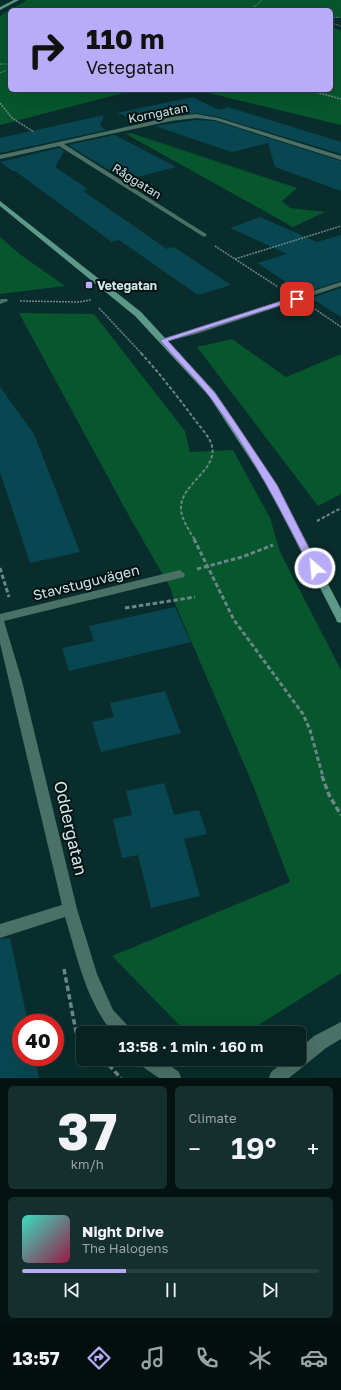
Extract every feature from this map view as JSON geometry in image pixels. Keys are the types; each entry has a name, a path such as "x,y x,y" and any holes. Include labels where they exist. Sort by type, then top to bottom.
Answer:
{"street":[{"path":"0,9 17,0"},
{"name":"Korngatan","path":"0,157 171,119 196,116 216,119 341,158"},
{"name":"Råggatan","path":"60,144 204,235"},
{"path":"0,203 114,293 164,340 212,394 272,485 341,619"},
{"path":"164,340 341,284"},
{"name":"Stavstuguvägen","path":"0,618 180,574"},
{"name":"Oddergatan","path":"0,623 16,681 70,909 90,975 108,1015 117,1026"},
{"path":"0,931 70,909"},
{"path":"277,1078 320,1042 341,1030"},
{"path":"156,1066 174,1078"}],"path":[{"path":"254,7 262,0"},
{"path":"245,8 260,8"},
{"path":"314,92 341,99"},
{"path":"0,103 12,118 48,141 60,144"},
{"path":"235,259 341,226"},
{"path":"204,235 206,240 341,327"},
{"path":"85,295 144,354 178,396 211,443 213,451 211,461 206,470 187,489 182,499 181,512 208,566 219,592 240,628 299,706 307,720 332,800 341,815"},
{"path":"2,302 78,302 91,300"},
{"path":"316,521 341,508"},
{"path":"180,574 242,557 273,545"},
{"path":"62,963 76,1032"},
{"path":"110,1066 121,1078"}],"green space":[{"path":"27,0 341,0 341,17 333,19 333,8 13,8"},
{"path":"8,11 8,92 127,92 0,125 0,16"},
{"path":"333,27 341,31 341,125 204,92 333,92"},
{"path":"131,133 297,188 282,201 290,208 325,212 293,227 126,134"},
{"path":"0,237 21,255 65,286 0,294"},
{"path":"19,313 94,314 185,431 190,452 233,450 270,518 280,552 341,670 341,973 257,1026 180,1026 112,956 290,882 253,785 176,606 170,587 129,516"},
{"path":"232,339 286,377 341,354 341,494 318,506 197,347"}],"building":[{"path":"193,97 219,110 228,107 341,142 341,154 218,117 196,113 143,122 117,113"},
{"path":"104,115 100,126 106,130 0,153 0,138"},
{"path":"196,120 215,121 341,161 341,191 275,167 268,143 232,152 155,126"},
{"path":"115,135 176,167 126,180 68,145"},
{"path":"59,148 66,152 64,151 55,167 88,189 83,191 167,249 174,247 231,285 198,295 119,240 112,242 15,171 0,162"},
{"path":"260,217 317,242 341,235 341,281 303,293 257,263 287,254 230,228"},
{"path":"341,288 341,317 311,298"},
{"path":"0,387 34,434 80,552 30,563 0,472"},
{"path":"175,607 191,642 69,671 62,648 94,641 89,626"},
{"path":"165,691 181,733 101,752 92,722 114,717 110,703"},
{"path":"164,783 174,815 199,810 207,834 184,839 200,896 151,908 138,855 122,858 113,819 132,815 126,791"},
{"path":"10,938 26,1014 12,1014 12,1066 37,1066 39,1078 0,1078 0,939"}],"place":[{"name":"Vetegatan","path":"89,285"}],"route":[{"path":"297,299 164,340 212,394 231,422 272,485 315,568"}]}
